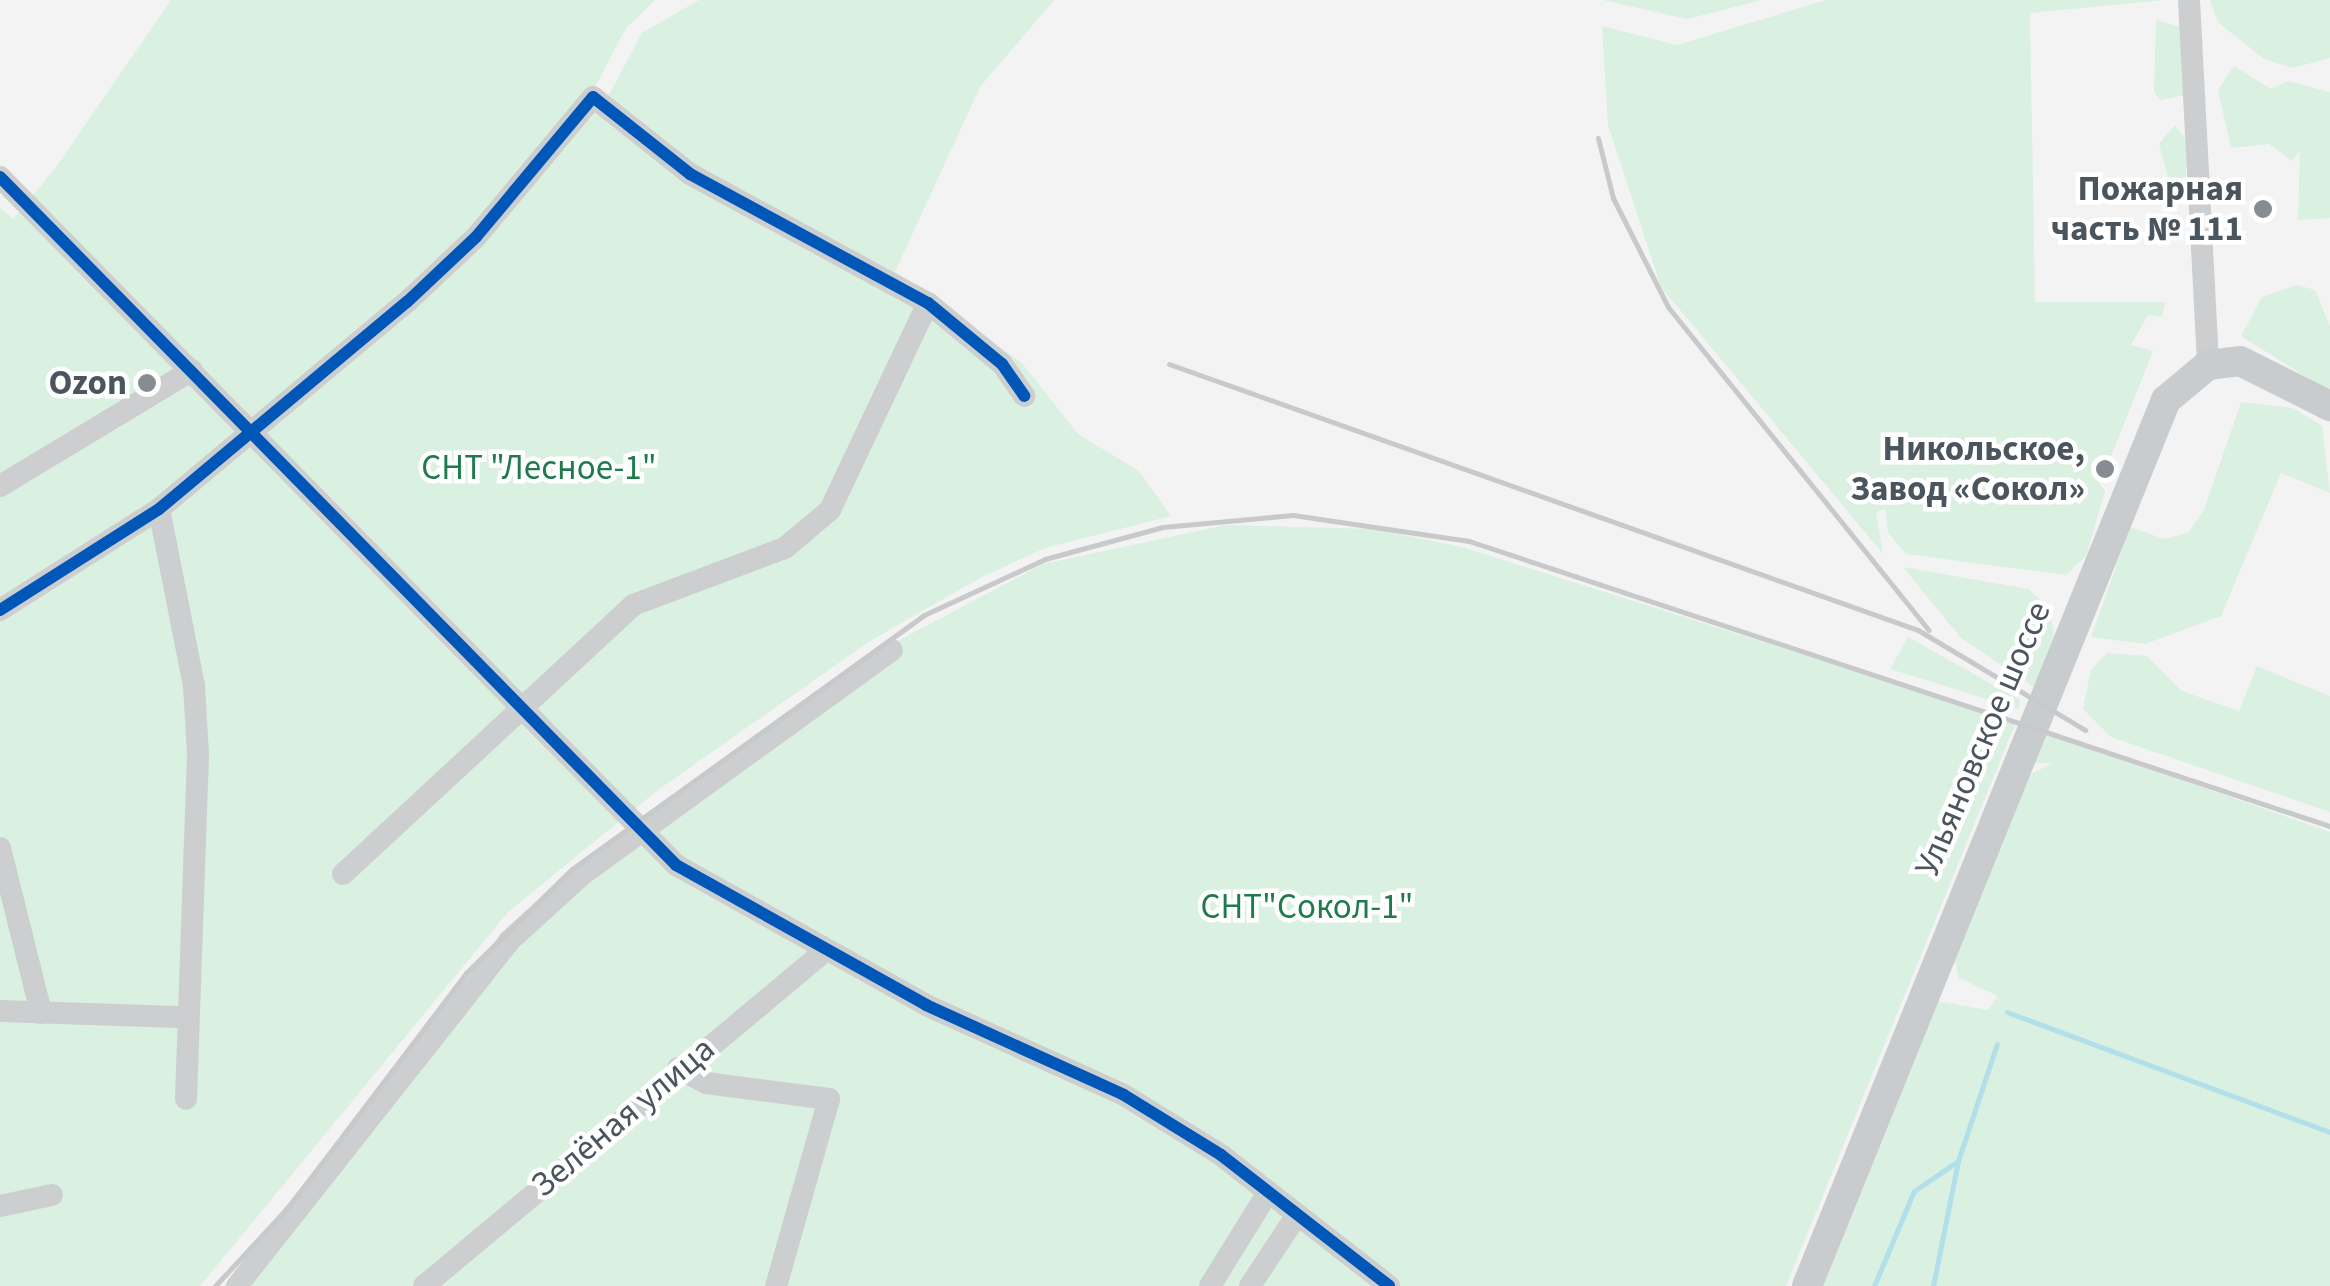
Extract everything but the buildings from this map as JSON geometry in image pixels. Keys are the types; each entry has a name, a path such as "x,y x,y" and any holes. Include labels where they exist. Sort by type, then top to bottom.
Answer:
{"main road":[{"path":"2208,365 2255,364 2330,406"},
{"name":"Ульяновское шоссе","path":"1807,1286 2148,436 2175,390 2208,365"}],"street":[{"path":"2188,0 2208,365"},
{"path":"0,610 159,508 251,432 476,237 593,97 690,174 928,303 1002,364 1024,396"},
{"path":"0,177 676,865 825,951 1124,1095 1268,1192 1389,1286"},
{"path":"343,874 633,605 785,548 830,510 928,303"},
{"path":"0,486 192,370"},
{"path":"159,508 195,702 186,1099"},
{"path":"237,1286 497,955 640,832 892,650"},
{"path":"0,848 40,1013"},
{"name":"Зелёная улица","path":"424,1286 678,1068 825,951"},
{"path":"0,1010 185,1017"},
{"path":"678,1068 706,1083 830,1099 776,1286"},
{"path":"1210,1286 1268,1192"},
{"path":"0,1206 52,1195"},
{"path":"1250,1286 1298,1214"}],"green space":[{"name":"СНТ \"Лесное-1\"","path":"171,0 655,0 626,28 593,91 604,104 642,33 699,0 1054,0 980,87 895,272 1022,363 1078,434 1139,471 1171,516 1045,548 982,577 870,641 658,790 508,912 200,1286 0,1286 0,207 13,219 54,170"},
{"path":"1603,0 1762,0 1687,19"},
{"path":"1826,0 2164,0 2030,13 2035,302 2165,302 2162,317 2148,315 2131,345 2153,351 2110,459 2094,475 2105,491 2086,556 2066,575 1906,554 1888,533 1885,509 1876,512 1883,554 1661,287 1608,125 1602,26 1677,45"},
{"path":"2210,0 2330,0 2330,58 2292,68 2264,59 2218,22"},
{"path":"2156,20 2184,28 2186,95 2160,100 2154,92"},
{"path":"2234,66 2271,89 2287,81 2330,92 2330,218 2298,220 2300,150 2292,161 2269,144 2231,148 2218,90"},
{"path":"2175,125 2186,140 2186,177 2170,185 2159,144"},
{"path":"2297,285 2315,290 2330,326 2330,392 2241,336 2262,297"},
{"path":"2241,402 2293,408 2322,426 2330,493 2281,473 2221,616 2145,644 2091,637 2130,527 2164,539 2188,533 2204,510"},
{"name":"СНТ\"Сокол-1\"","path":"1226,525 1374,529 1462,547 2016,722 1786,1286 224,1286 467,980 875,653 1043,564"},
{"path":"1903,567 2028,589 2049,607 2054,634 2035,688 1961,638"},
{"path":"1908,637 2020,700 2019,709 1890,669"},
{"path":"2107,653 2147,656 2182,691 2239,711 2257,666 2330,696 2330,812 2111,737 2083,709 2091,670"},
{"path":"2048,733 2330,832 2330,1286 1823,1286 1938,1001 1988,1010 1998,996 1959,978 1952,950 2023,779 2052,763 2028,763"}],"waterway":[{"path":"2007,1012 2330,1132"},
{"path":"1933,1286 1958,1161 1997,1044"},
{"path":"1874,1286 1914,1191 1958,1161"}],"railway":[{"path":"1598,138 1613,198 1668,307 1929,630"},
{"path":"1169,364 1918,630 2085,730"},
{"path":"215,1286 290,1205 466,973 572,869 924,615 1045,559 1163,527 1293,515 1469,541 2330,826"}],"cycle path":[{"path":"0,610 159,509 407,302 476,237 593,97 690,174 928,303 1002,364 1024,396"},
{"path":"0,177 676,865 926,1005 1124,1095 1221,1155 1389,1286"}],"place":[{"name":"Пожарная часть № 111","path":"2263,209"},
{"name":"Ozon","path":"147,383"},
{"name":"Никольское, Завод «Сокол»","path":"2105,469"}]}
